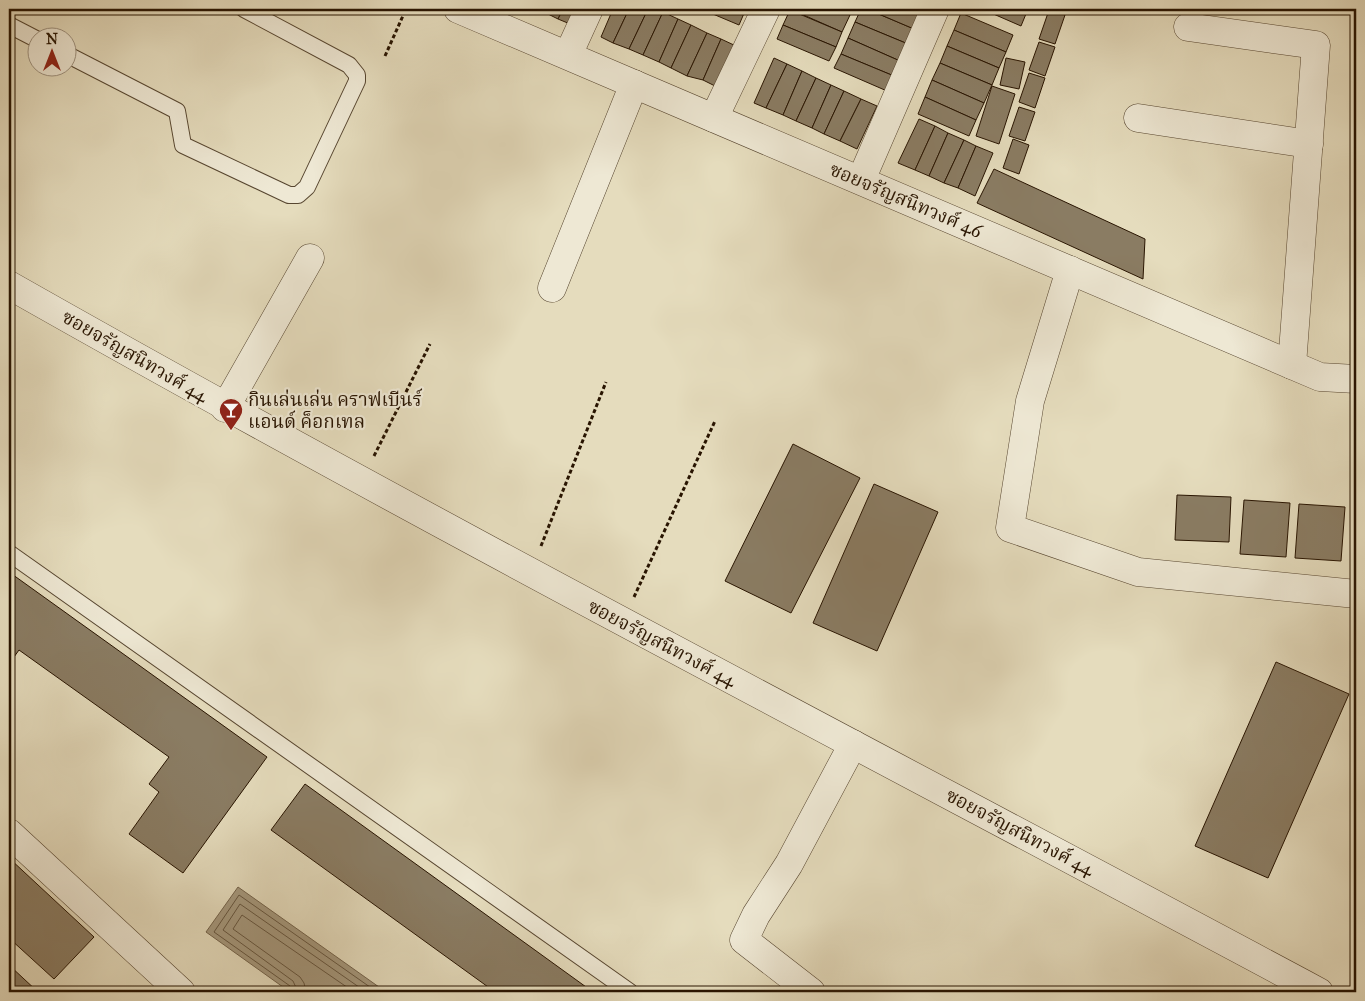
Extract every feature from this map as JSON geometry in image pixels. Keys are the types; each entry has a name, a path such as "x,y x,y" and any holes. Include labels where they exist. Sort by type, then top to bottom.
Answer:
{"street":[{"name":"ซอยจรัญสนิทวงศ์ 46","path":"458,9 1320,377 1356,379"},
{"path":"568,55 589,9"},
{"path":"714,118 766,9"},
{"path":"861,180 934,9"},
{"path":"1188,27 1316,45 1292,365"},
{"path":"552,288 634,84"},
{"path":"1138,118 1309,144"},
{"path":"226,408 310,258"},
{"path":"1070,270 1030,401 1010,528 1138,572 1356,594"},
{"name":"ซอยจรัญสนิทวงศ์ 44","path":"9,285 226,408 530,573 853,744 1304,989"},
{"path":"811,992 744,940 756,915 789,864 853,744"},
{"path":"9,832 180,992"}],"lane":[{"path":"78,60 177,111 183,145 289,196 298,196 307,188 357,81 357,75 349,65 244,9"},
{"path":"9,25 28,35"},
{"path":"9,553 630,992"}],"path":[{"path":"386,56 406,9"},
{"path":"362,481 430,344"},
{"path":"530,573 606,382"},
{"path":"622,622 714,421"}],"water":[{"path":"238,887 386,992 290,992 206,932"}],"building":[{"path":"543,9 563,9 558,19 542,11"},
{"path":"563,9 583,9 575,26 558,19"},
{"path":"613,9 629,9 613,43 601,37"},
{"path":"629,9 648,9 629,49 613,43"},
{"path":"648,9 656,9 663,12 643,55 629,49"},
{"path":"701,9 741,9 745,11 739,25"},
{"path":"790,9 834,9 850,15 842,32"},
{"path":"861,9 867,9 914,29 908,44 855,22"},
{"path":"867,9 915,9 921,12 914,29"},
{"path":"982,9 1028,9 1021,26"},
{"path":"790,10 842,32 836,47 783,25"},
{"path":"1049,10 1065,15 1055,44 1039,39"},
{"path":"663,12 678,19 659,62 643,55"},
{"path":"961,13 1013,35 1006,52 954,30"},
{"path":"678,19 691,25 671,68 659,62"},
{"path":"855,22 908,44 900,61 848,38"},
{"path":"691,25 707,33 687,76 671,68"},
{"path":"783,25 836,47 829,61 777,39"},
{"path":"954,30 1006,52 999,68 947,46"},
{"path":"707,33 721,39 703,80 687,76"},
{"path":"848,38 900,61 894,76 841,54"},
{"path":"721,39 736,46 717,87 703,80"},
{"path":"1039,42 1055,47 1045,76 1029,70"},
{"path":"947,46 999,68 992,85 940,63"},
{"path":"841,54 894,76 887,91 834,68"},
{"path":"774,58 787,64 766,108 754,103"},
{"path":"1006,58 1025,62 1019,89 1000,85"},
{"path":"940,63 992,85 984,103 932,80"},
{"path":"787,64 802,71 783,115 766,108"},
{"path":"802,71 816,78 796,121 783,115"},
{"path":"1029,73 1045,78 1035,108 1019,102"},
{"path":"816,78 831,85 812,128 796,121"},
{"path":"932,80 984,103 976,120 925,97"},
{"path":"831,85 844,91 824,134 812,128"},
{"path":"992,86 1015,94 999,144 976,136"},
{"path":"844,91 861,99 840,141 824,134"},
{"path":"925,97 976,120 969,136 918,114"},
{"path":"861,99 877,106 857,149 840,141"},
{"path":"1019,107 1035,112 1025,141 1009,136"},
{"path":"919,119 935,126 915,170 898,163"},
{"path":"935,126 948,133 929,176 915,170"},
{"path":"948,133 964,140 944,183 929,176"},
{"path":"1013,139 1029,145 1019,174 1003,168"},
{"path":"964,140 976,146 958,188 944,183"},
{"path":"976,146 993,153 975,196 958,188"},
{"path":"994,169 1145,239 1143,279 977,203"},
{"path":"793,444 860,478 791,613 725,581"},
{"path":"874,484 938,512 877,651 813,623"},
{"path":"1177,495 1231,497 1229,542 1175,540"},
{"path":"1244,500 1290,503 1286,557 1240,554"},
{"path":"1299,504 1345,507 1341,561 1295,558"},
{"path":"1356,507 1356,562 1352,561"},
{"path":"9,572 267,757 183,873 129,834 159,792 149,784 169,757 19,650 9,664"},
{"path":"1276,662 1349,694 1268,878 1195,846"},
{"path":"305,784 593,992 495,992 271,830"},
{"path":"9,858 94,937 54,979 9,938"},
{"path":"9,965 38,992 9,992"}],"place":[{"name":"กินเล่นเล่น คราฟเบีนร์ แอนด์ ค็อกเทล","path":"231,431"}]}
